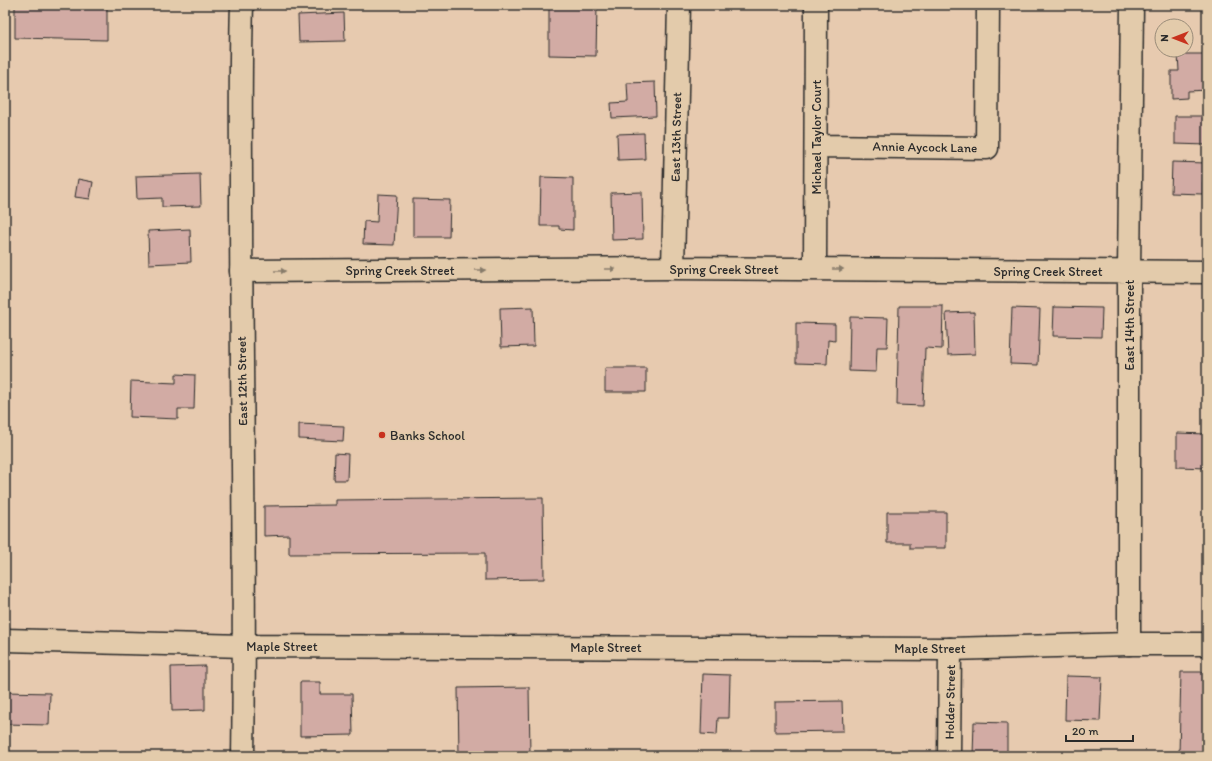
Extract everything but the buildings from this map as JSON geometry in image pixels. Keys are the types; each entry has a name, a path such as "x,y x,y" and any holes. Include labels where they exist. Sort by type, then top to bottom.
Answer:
{"street":[{"name":"East 12th Street","path":"242,5 240,70 245,646 243,756"},
{"name":"East 13th Street","path":"673,268 679,5"},
{"name":"Michael Taylor Court","path":"815,269 816,5"},
{"name":"Annie Aycock Lane","path":"816,146 987,148 988,5"},
{"name":"East 14th Street","path":"1129,644 1129,271 1132,5"},
{"name":"Spring Creek Street","path":"241,271 673,268 1207,272"},
{"name":"Maple Street","path":"5,640 245,646 950,648 1129,644 1207,644"},
{"name":"Holder Street","path":"949,756 950,648"}],"place":[{"name":"Banks School","path":"382,435"}]}
